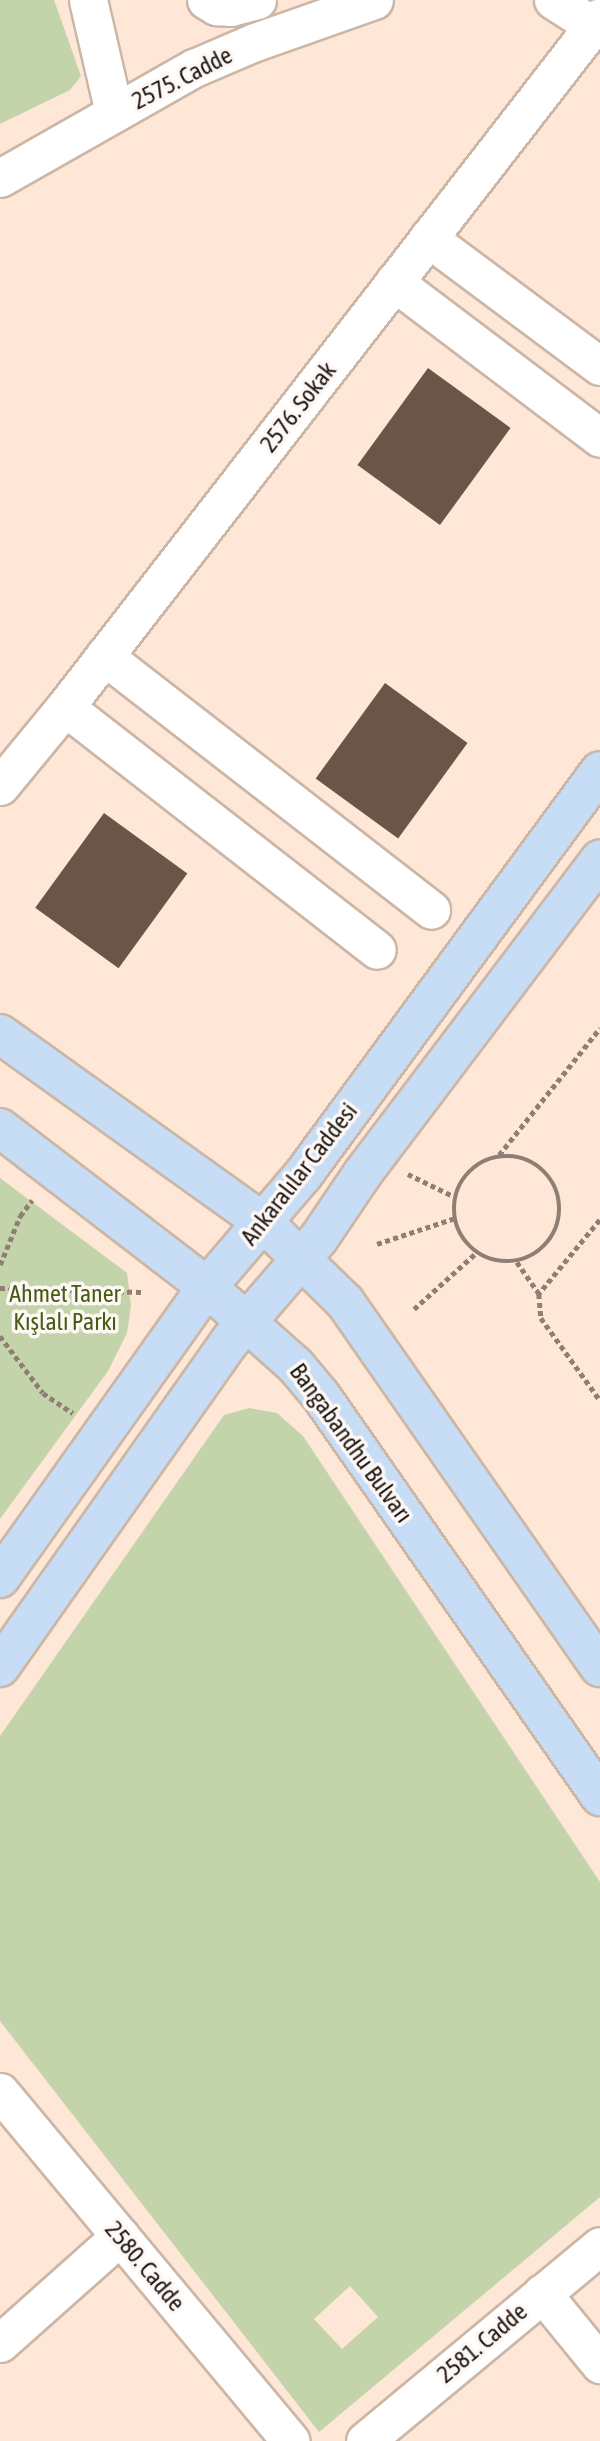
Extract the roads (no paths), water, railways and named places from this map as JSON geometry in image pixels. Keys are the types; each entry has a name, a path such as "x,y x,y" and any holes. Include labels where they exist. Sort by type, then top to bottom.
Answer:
{"main road":[{"name":"Ankaralılar Caddesi","path":"0,1578 207,1287 303,1175 600,771"},
{"name":"Ankaralılar Caddesi","path":"0,1667 247,1319 302,1259 334,1218 363,1172 600,860"},
{"path":"0,1034 264,1223 345,1301 595,1655"},
{"name":"Bangabandhu Bulvarı","path":"0,1128 207,1287 284,1353 321,1396 600,1797"}],"street":[{"path":"88,0 114,113"},
{"path":"107,0 114,113"},
{"path":"206,0 216,6 231,7 257,0"},
{"name":"2575. Cadde","path":"0,178 226,53 374,0"},
{"path":"553,0 598,24"},
{"name":"2576. Sokak","path":"0,786 65,707 428,238 598,24"},
{"path":"428,238 600,366"},
{"path":"394,282 600,438"},
{"path":"104,656 431,909"},
{"path":"65,707 377,950"},
{"name":"2580. Cadde","path":"0,2092 291,2441"},
{"path":"0,2343 120,2236"},
{"name":"2581. Cadde","path":"365,2441 541,2292 600,2246"},
{"path":"541,2292 600,2364"}],"park label":[{"name":"Ahmet Taner Kışlalı Parkı","path":"65,1308"}]}
